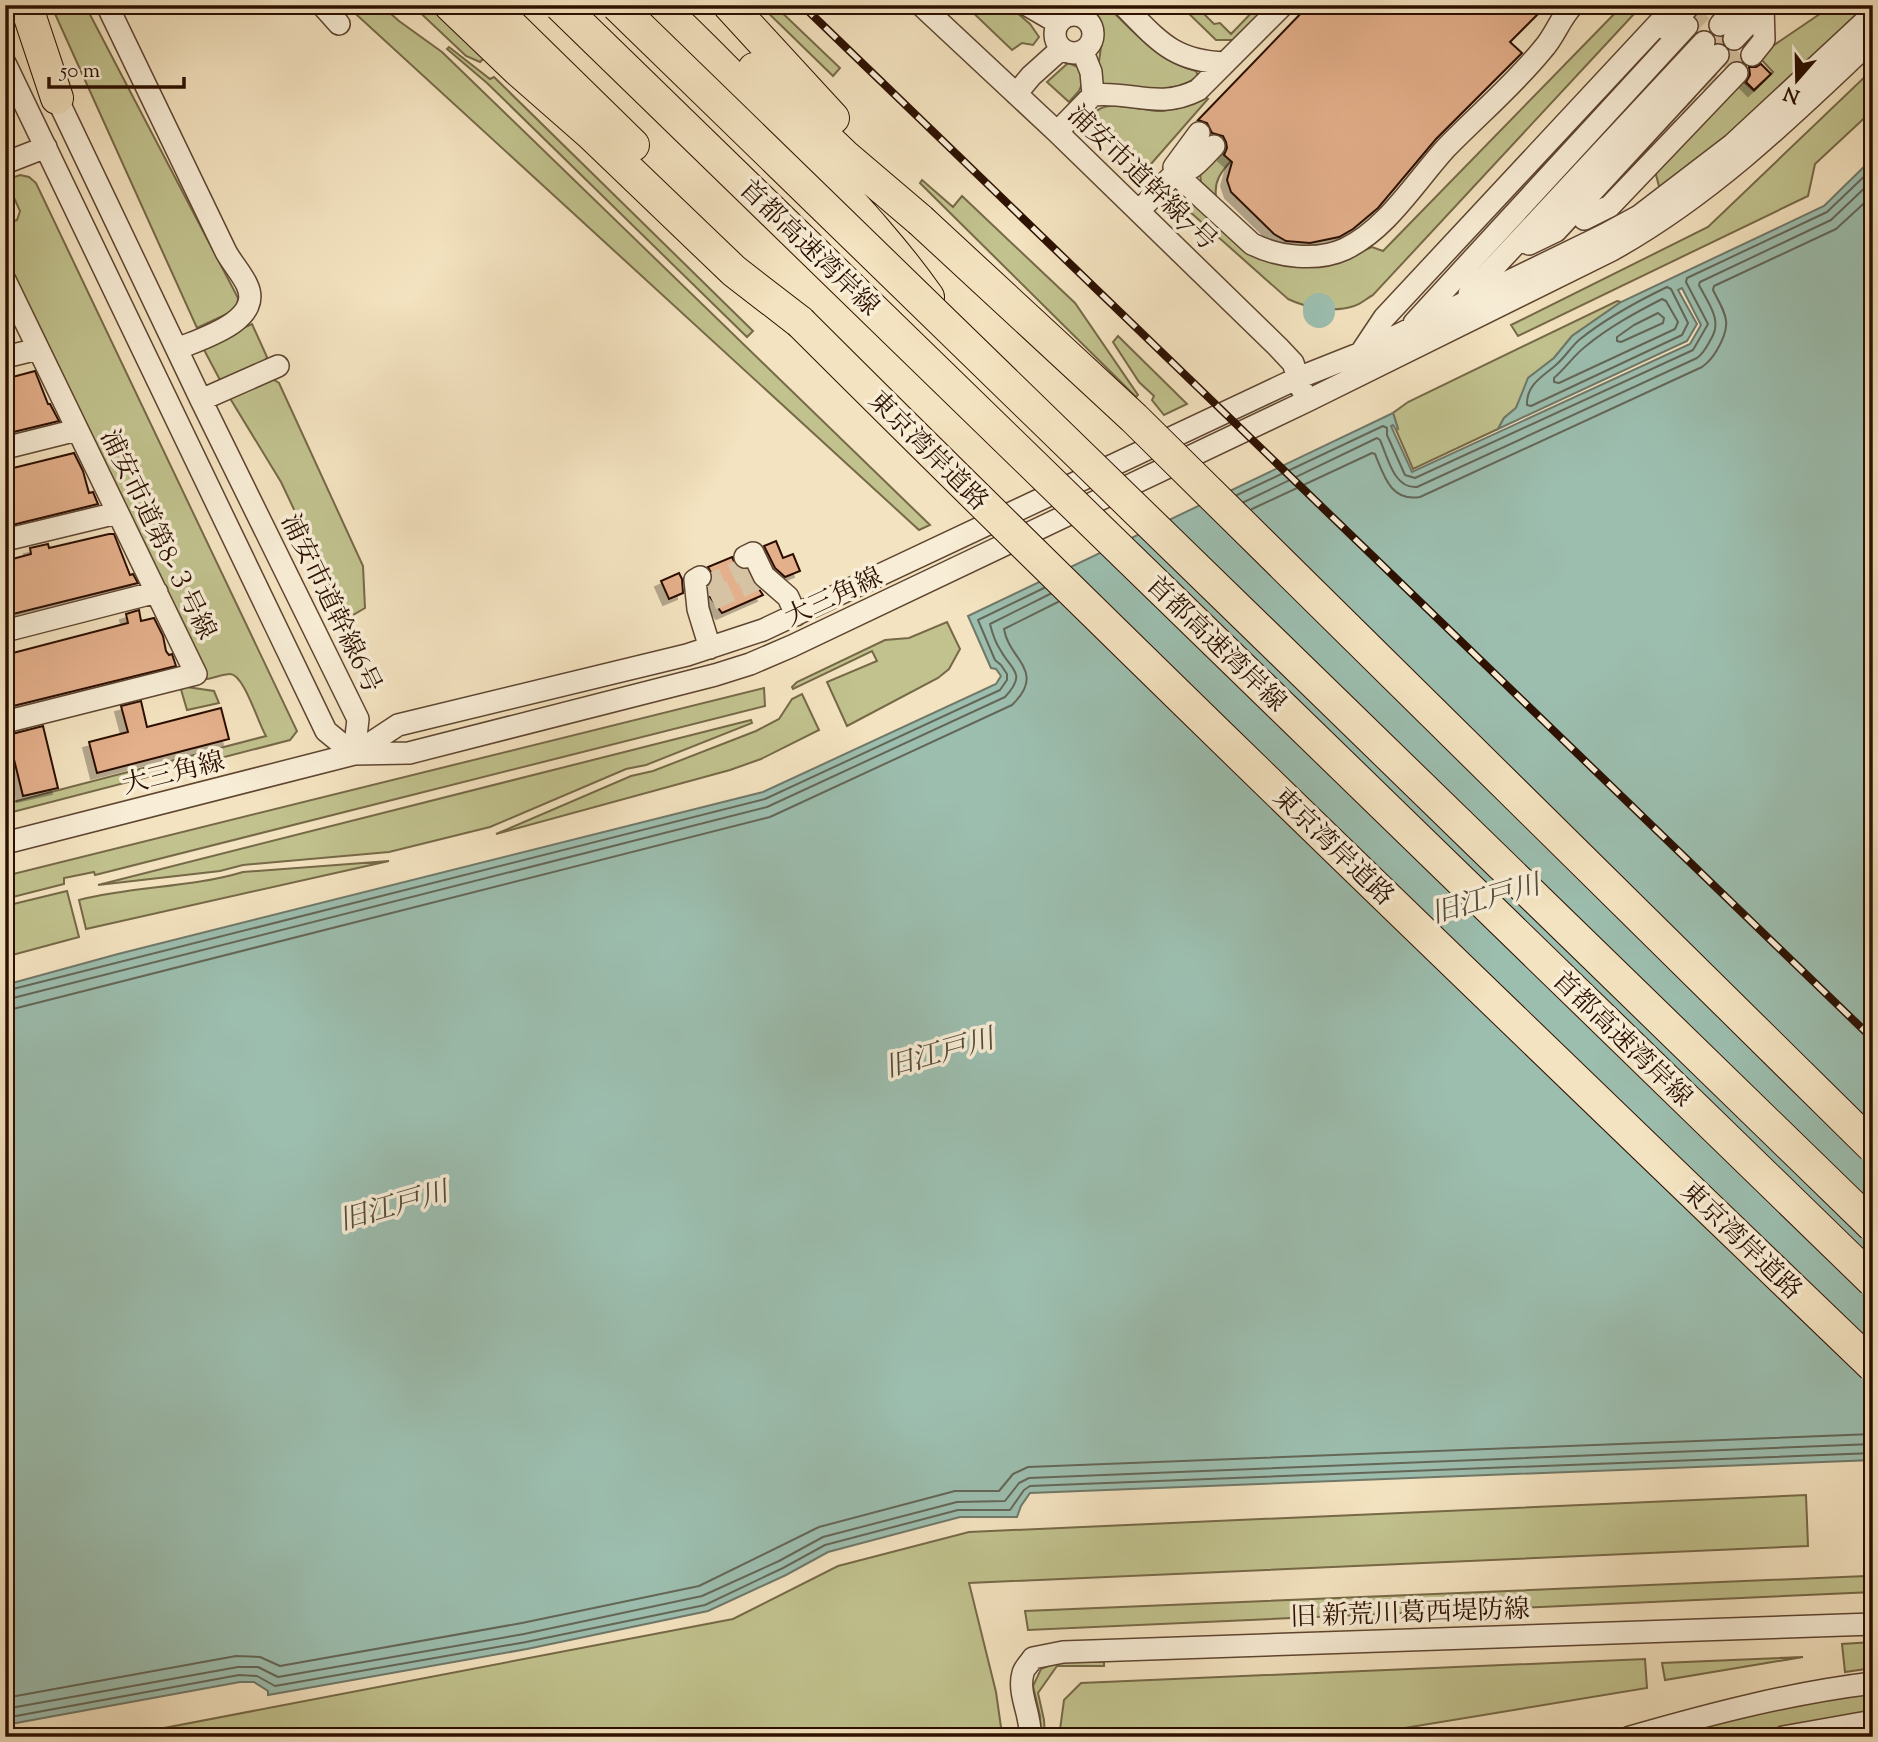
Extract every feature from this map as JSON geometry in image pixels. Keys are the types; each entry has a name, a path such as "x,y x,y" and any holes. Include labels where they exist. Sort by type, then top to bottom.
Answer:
{"highway":[{"path":"26,5 57,98"},
{"name":"東京湾岸道路","path":"450,5 591,134 734,271 800,322"},
{"name":"東京湾岸道路","path":"490,5 607,119 745,260 800,322 983,504 1873,1366"},
{"name":"首都高速湾岸線","path":"560,5 1873,1281"},
{"name":"首都高速湾岸線","path":"617,5 1873,1226"},
{"path":"659,5 760,104 853,204 903,261 951,330"},
{"path":"687,5 846,157 920,220 1134,418 1873,1147"},
{"path":"729,5 857,145 920,220"}],"street":[{"name":"浦安市道幹線6号","path":"13,5 201,400 358,719 354,754"},
{"path":"107,5 226,252 247,284 250,296 247,309 239,320 177,349"},
{"path":"322,5 341,14"},
{"name":"浦安市道幹線7号","path":"921,5 1057,132 1278,347 1293,363 1307,401"},
{"path":"1027,5 1058,23"},
{"path":"1123,5 1163,45 1182,56 1206,62 1226,63"},
{"path":"1057,132 1093,95 1110,93 1167,101 1198,90 1283,5"},
{"path":"1207,140 1177,161 1175,173 1252,244 1311,257 1342,250 1374,230 1445,149 1545,48 1565,13 1573,5"},
{"path":"1370,348 1384,318 1709,27 1737,5"},
{"path":"1370,348 1709,27 1741,16 1746,5"},
{"path":"1407,330 1709,27 1748,24 1753,5"},
{"path":"1709,27 1764,40 1761,5"},
{"path":"1075,14 1087,19 1094,36 1088,48 1072,54 1061,49 1054,34 1058,23 1068,15 1075,14"},
{"name":"大三角線","path":"354,754 398,725 710,648 764,630 1298,378 1370,348 1604,235 1667,197 1733,145 1873,14"},
{"path":"1485,292 1529,244 1556,230 1709,27"},
{"path":"1458,306 1709,27"},
{"path":"1431,319 1709,27"},
{"name":"大三角線","path":"5,843 354,754 409,753 750,664 792,646 1307,401 1649,229 1706,190 1748,155 1873,39"},
{"path":"1016,94 1031,76 1061,49"},
{"path":"1083,52 1091,72 1093,95"},
{"path":"5,63 326,731 354,754"},
{"path":"1584,219 1610,206 1737,73"},
{"path":"5,163 46,147"},
{"path":"1139,211 1175,173"},
{"name":"浦安市道第8-３号線","path":"5,279 196,674 5,722"},
{"path":"5,357 38,349"},
{"path":"201,400 278,366"},
{"path":"5,448 78,430"},
{"path":"5,540 117,513"},
{"path":"758,574 788,597 796,615"},
{"path":"5,631 157,592"},
{"path":"704,599 710,648"},
{"name":"旧 新荒川葛西堤防線","path":"1030,1737 1023,1672 1033,1658 1063,1652 1873,1624"},
{"path":"1630,1737 1823,1689 1873,1683"},
{"path":"1783,1737 1873,1721"}],"green space":[{"path":"51,5 85,5 238,298 237,306 229,313 197,328"},
{"path":"346,5 381,5 442,52 930,525 919,530"},
{"path":"412,5 428,5 485,57 480,62 466,56"},
{"path":"760,5 774,5 840,68 833,76"},
{"path":"965,5 1008,5 1030,24 1039,37 1033,45 1022,43 1012,50"},
{"path":"1040,5 1106,5 1158,53 1182,67 1196,71 1198,76 1177,86 1151,90 1100,83 1096,78 1101,32 1095,16 1084,9 1076,8 1056,14"},
{"path":"1180,5 1212,5 1204,14 1214,24 1220,23 1231,34 1259,5 1271,5 1236,40 1216,40"},
{"path":"1614,5 1645,5 1373,295 1357,305 1320,309 1288,299 1172,196 1180,191 1247,251 1362,251 1372,247 1383,251 1619,9"},
{"path":"1833,5 1866,5 1741,125 1660,190 1656,175 1658,163 1738,77 1754,91 1773,72 1758,56"},
{"path":"449,47 490,79 494,77 753,331 747,337 487,83 447,49"},
{"path":"1068,63 1078,67 1083,81 1079,91 1069,102 1047,82"},
{"path":"1873,69 1873,110 1815,164 1808,196 1518,336 1511,325 1708,227"},
{"path":"1204,96 1208,99 1144,172 1090,121 1102,108 1111,106 1168,110"},
{"path":"1220,151 1231,161 1219,177 1216,196 1201,182 1200,173"},
{"path":"20,175 29,177 36,183 297,731 290,740 5,814 5,804 266,736 245,690 235,676 227,674 207,679 5,256 5,224 17,220 20,211 6,180"},
{"path":"922,180 953,207 962,196 1075,303 1138,395 1136,397 920,183"},
{"path":"1617,301 1621,302 1572,336 1554,358 1529,378 1516,408 1504,418 1498,429 1413,469 1396,430 1398,429 1393,413 1408,402"},
{"path":"252,324 267,357 264,363 220,380 202,346"},
{"path":"1118,336 1187,404 1164,415 1152,400 1154,396 1139,382 1113,342"},
{"path":"271,378 279,383 363,566 365,608 346,619 281,482 228,395"},
{"path":"947,622 960,649 949,669 938,678 847,726 827,682 877,661 872,651 793,689 792,687 797,682 885,640 909,638"},
{"path":"180,686 214,691 219,703 187,710"},
{"path":"764,688 765,706 95,875 94,872 64,878 64,884 5,899 5,876"},
{"path":"802,694 819,730 761,759 730,770 496,834 631,776 653,771 756,731 779,719 792,699"},
{"path":"751,720 752,723 646,765 626,769 490,827 389,852 243,865 220,871 98,885"},
{"path":"389,861 86,929 79,900 203,881 243,872"},
{"path":"67,891 79,937 5,957 5,906"},
{"path":"1806,1495 1808,1546 969,1583 996,1692 1002,1734 1000,1737 117,1737 733,1619 838,1566 969,1532"},
{"path":"1873,1577 1873,1592 1028,1630 1025,1611"},
{"path":"1873,1642 1873,1668 1845,1672 1842,1644"},
{"path":"1803,1657 1665,1680 1662,1663"},
{"path":"1645,1659 1647,1688 1350,1737 1059,1737 1064,1700 1081,1683"},
{"path":"1057,1662 1104,1662 1104,1666 1057,1666 1038,1693 1044,1720 1045,1737 1041,1737 1040,1716 1033,1686 1041,1669"},
{"path":"1873,1690 1873,1712 1736,1737 1711,1737 1708,1721"}],"water":[{"name":"旧江戸川","path":"1873,158 1873,1460 1030,1493 1017,1517 960,1517 828,1552 786,1575 708,1611 527,1649 268,1695 268,1691 254,1682 240,1682 5,1725 5,985 118,954 763,792 996,684 1001,676 996,669 991,668 968,616 1393,413 1398,429 1391,426 1412,472 1690,344 1701,325 1682,288 1678,290 1697,324 1687,341 1498,429 1504,418 1516,408 1528,378 1554,358 1572,336 1621,302 1824,206"}],"building":[{"path":"1309,5 1547,5 1510,42 1522,53 1436,139 1378,208 1339,237 1310,243 1286,241 1274,234 1231,192 1227,180 1232,162 1224,155 1226,142 1223,136 1212,133 1207,123 1198,120"},
{"path":"1761,64 1771,74 1754,90 1746,82 1750,75 1749,67"},
{"path":"35,371 48,404 59,421 5,434 5,379"},
{"path":"74,453 83,471 89,493 93,492 98,504 8,526 5,516 5,470"},
{"path":"114,534 130,575 133,574 138,583 5,616 5,561 31,554 30,548 48,544 49,548"},
{"path":"776,541 783,558 793,554 800,571 785,577 775,568 764,546"},
{"path":"732,557 737,568 746,570 763,595 722,613 710,597 709,586 713,576 708,567"},
{"path":"679,573 683,593 669,599 661,581"},
{"path":"139,610 141,621 154,618 163,636 166,651 169,655 172,654 176,666 5,708 5,655 128,623 126,614"},
{"path":"141,701 147,727 221,708 229,739 97,773 89,742 128,732 121,706"},
{"path":"43,726 58,788 23,796 8,735"}],"tunnel":[{"path":"1687,26 1704,9"},
{"path":"1710,48 1727,31"},
{"path":"1598,204 1743,46"},
{"path":"704,587 749,566"},
{"path":"712,600 756,580"}],"railway":[{"path":"802,5 1873,1039"}]}
